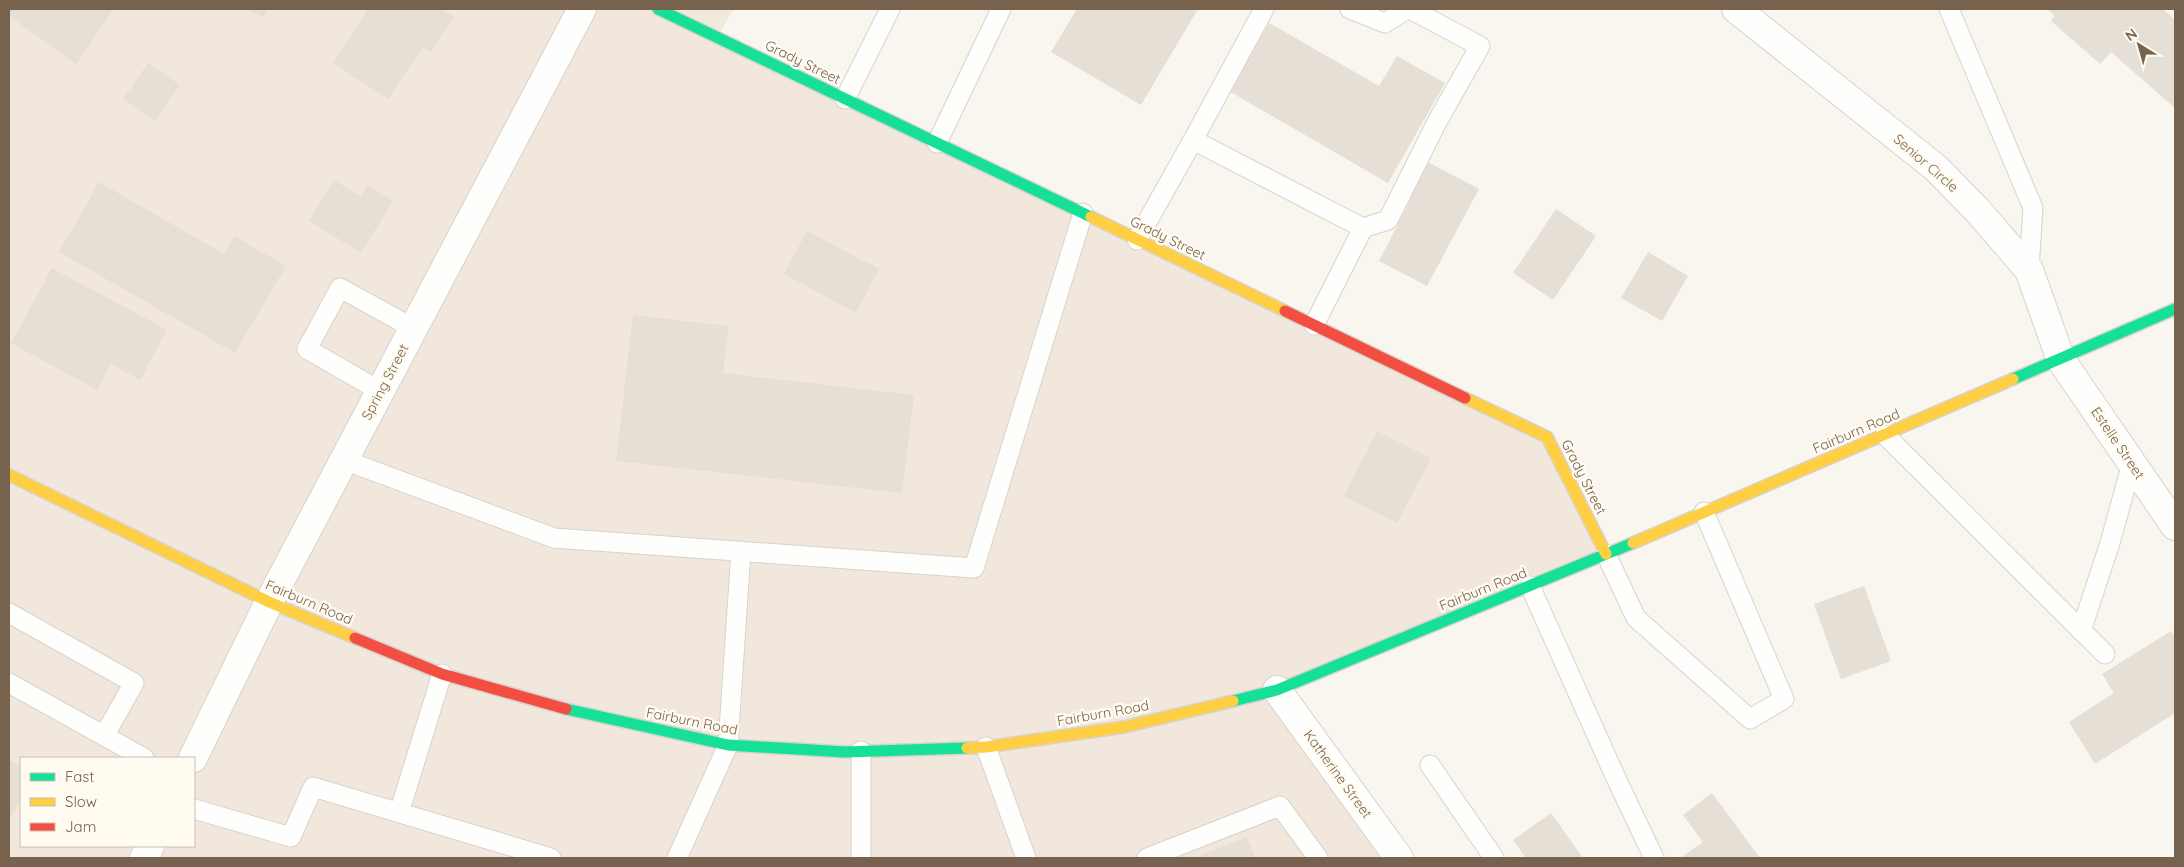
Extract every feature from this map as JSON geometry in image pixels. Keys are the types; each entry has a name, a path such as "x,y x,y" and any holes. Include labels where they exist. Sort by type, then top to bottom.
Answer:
{"main road":[{"name":"Grady Street","path":"658,9 1547,437 1606,554"},
{"name":"Fairburn Road","path":"9,475 269,602 442,674 558,708 728,745 861,751 986,747 1124,727 1277,690 1606,554 2061,360 2175,309"}],"street":[{"name":"Spring Street","path":"193,757 269,602 582,9"},
{"name":"Senior Circle","path":"1736,9 1936,168 1978,211 2029,270 2061,360"},
{"name":"Estelle Street","path":"2061,360 2175,526"},
{"name":"Katherine Street","path":"1277,690 1400,858"}],"lane":[{"path":"845,99 890,9"},
{"path":"937,143 1001,9"},
{"path":"1137,240 1264,9"},
{"path":"1314,325 1364,228 1388,220 1437,122 1480,46 1408,9 1385,23 1350,9"},
{"path":"1949,9 2033,208 2029,270"},
{"path":"1193,140 1364,228"},
{"path":"344,460 554,538 974,568 1083,213"},
{"path":"380,391 306,349 340,288 413,328"},
{"path":"1885,435 2105,654"},
{"path":"2082,631 2110,543 2132,463"},
{"path":"1606,554 1636,618 1750,719 1784,699 1704,512"},
{"path":"677,858 728,745 741,551"},
{"path":"1530,586 1614,776 1654,858"},
{"path":"9,613 134,683 104,736"},
{"path":"399,813 442,674"},
{"path":"9,684 142,757"},
{"path":"986,747 1026,858"},
{"path":"861,751 861,858"},
{"path":"1430,764 1494,858"},
{"path":"195,809 291,838 313,787 551,858"},
{"path":"1147,858 1280,806 1318,858"}],"shaded area":[{"path":"9,9 658,9 1547,437 1606,554 1278,690 1399,858 9,858"},
{"path":"668,9 734,9 716,38"}],"building":[{"path":"9,9 114,9 76,64 9,16"},
{"path":"248,9 268,9 263,17"},
{"path":"368,9 441,9 454,17 431,52 423,47 388,99 333,63"},
{"path":"1077,9 1198,9 1141,105 1051,52"},
{"path":"2047,9 2163,9 2175,20 2175,108 2111,52 2100,64 2051,21 2055,16"},
{"path":"1269,23 1379,86 1397,56 1445,83 1388,183 1229,91"},
{"path":"148,63 180,85 155,121 123,99"},
{"path":"1422,159 1479,189 1427,286 1379,261 1411,199 1403,195"},
{"path":"334,180 361,197 368,185 393,201 361,253 309,221"},
{"path":"99,182 224,254 234,236 286,266 235,353 59,252"},
{"path":"1556,209 1596,236 1553,300 1513,273"},
{"path":"807,231 879,269 856,313 784,274"},
{"path":"1648,252 1688,276 1662,321 1621,298"},
{"path":"52,268 167,330 140,380 111,364 97,390 11,343"},
{"path":"633,315 729,326 723,373 914,395 902,493 616,461"},
{"path":"1377,431 1431,458 1397,523 1344,496"},
{"path":"1864,586 1891,661 1841,679 1814,604"},
{"path":"2171,631 2175,638 2175,713 2095,764 2069,722 2114,693 2102,674"},
{"path":"9,760 20,766 20,801 9,819"},
{"path":"1712,793 1760,858 1680,858 1703,842 1683,815"},
{"path":"1551,813 1583,858 1526,858 1513,840"},
{"path":"1247,837 1255,858 1193,858"}],"traffic: fast":[{"path":"658,9 1091,217"},
{"path":"2013,379 2175,309"},
{"path":"1233,701 1277,690 1633,543"},
{"path":"566,709 728,745 845,752 967,748"}],"traffic: slow":[{"path":"1091,217 1285,311"},
{"path":"1633,543 2013,379"},
{"path":"1465,398 1547,437 1606,554"},
{"path":"9,475 269,602 355,638"},
{"path":"967,748 986,747 1124,727 1233,701"}],"traffic: jam":[{"path":"1285,311 1465,398"},
{"path":"355,638 442,674 566,709"}]}
